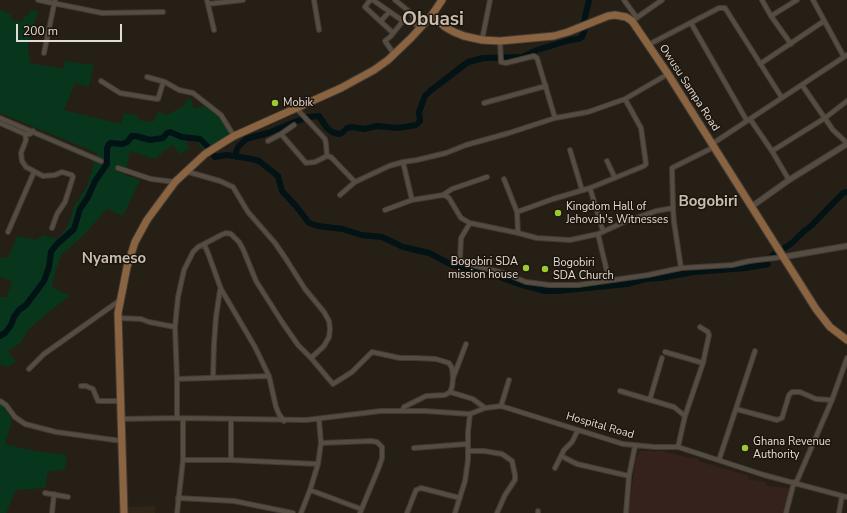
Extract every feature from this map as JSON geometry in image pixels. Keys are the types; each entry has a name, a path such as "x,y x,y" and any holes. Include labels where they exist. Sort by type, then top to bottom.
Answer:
{"main road":[{"path":"124,513 118,318 119,301 126,267 147,220 175,182 185,171 205,154 234,136 354,82 382,64 422,27 442,0"},
{"path":"442,0 440,14 444,26"},
{"path":"432,15 444,26 464,36 482,40 500,41 554,36 608,16 615,15 634,19"},
{"name":"Owusu Sampa Road","path":"634,19 648,45 668,74 823,319 830,327 847,340"},
{"path":"422,27 444,26"}],"street":[{"path":"38,0 55,2 102,13 163,12"},
{"path":"214,30 207,2 243,0"},
{"path":"314,0 319,30"},
{"path":"370,0 365,7 382,21 393,34"},
{"path":"373,0 403,21 409,24 413,22 422,27"},
{"path":"395,0 411,13 414,18 413,22"},
{"path":"482,40 490,0"},
{"path":"624,0 634,19 662,0"},
{"path":"762,0 771,16 792,44"},
{"path":"771,16 797,0"},
{"path":"681,268 674,222 672,168 713,146 748,120 846,56 824,21 814,0"},
{"path":"44,53 55,2"},
{"path":"648,45 719,8 725,8 782,98"},
{"path":"382,21 389,12"},
{"path":"394,54 385,41 393,34 403,21"},
{"path":"760,64 792,44 824,21"},
{"path":"691,23 748,120 772,151 790,180"},
{"path":"500,41 501,62 506,63 535,56 537,58 555,118"},
{"path":"340,195 355,182 403,162 446,153 466,145 555,118 588,112 625,99 668,74"},
{"path":"147,77 163,82 177,89 193,93 202,99 221,115 234,136"},
{"path":"101,81 120,93 157,100 163,82"},
{"path":"751,207 847,144 833,130 802,85"},
{"path":"484,103 546,86"},
{"path":"517,212 590,188 646,164 641,128 625,99"},
{"path":"772,151 825,118 846,102"},
{"path":"296,108 325,140 327,156"},
{"path":"0,118 101,161"},
{"path":"0,123 24,132 25,134 30,134 33,131"},
{"path":"268,141 294,125"},
{"path":"25,134 26,140 21,154 22,161 26,167 43,176 55,175 62,172 72,175 73,177 65,202 57,214 52,228"},
{"path":"281,134 306,163 315,162 327,156"},
{"path":"570,150 582,190"},
{"path":"327,156 331,157 355,182"},
{"path":"608,161 615,178"},
{"path":"403,162 412,200"},
{"path":"118,168 151,179 175,182"},
{"path":"185,171 220,181 233,187 248,212 275,243 305,289 324,312 329,321 329,337 324,346 311,358"},
{"path":"8,232 34,172"},
{"path":"385,210 412,200 443,195 452,189 487,177"},
{"path":"504,179 517,212 518,233"},
{"path":"590,188 603,231"},
{"path":"443,195 449,198 461,218 470,223 537,238 564,240 598,234 656,211 673,208"},
{"path":"470,223 461,238 460,257 462,261 468,264 504,273 526,282 550,286 578,285 648,275 681,268 732,264 847,246"},
{"path":"177,418 175,327 178,297 184,270 196,248 226,233 235,237 243,249 256,281 298,345 333,384 352,372 372,352 400,358 430,358 449,363 452,368 453,378 450,392 445,395 426,396 404,407 402,411"},
{"path":"598,234 609,280"},
{"path":"204,244 220,290 254,347 269,376 276,407 284,420"},
{"path":"213,378 215,323 220,290"},
{"path":"29,369 44,354 119,301"},
{"path":"118,318 141,319 175,327"},
{"path":"678,447 685,416 703,363 709,335 708,332 700,327"},
{"path":"453,378 466,344"},
{"path":"719,460 755,351"},
{"path":"666,352 703,363"},
{"path":"650,399 662,358"},
{"path":"786,513 795,483 832,400 847,358"},
{"path":"177,379 269,376"},
{"path":"501,406 509,380"},
{"path":"81,386 86,386 93,389 98,401 120,401"},
{"path":"620,390 674,407 685,416"},
{"path":"450,392 473,399 485,408"},
{"path":"736,409 777,420 782,418 789,395 792,392 800,392 816,399 832,400"},
{"path":"0,401 6,405 15,417 25,424 56,432 122,441"},
{"name":"Hospital Road","path":"470,414 485,408 501,406 623,444 635,446 678,447 764,475 847,498"},
{"path":"121,419 182,418 319,420 381,412 402,411 470,414 465,480 455,513"},
{"path":"177,513 183,460 182,418"},
{"path":"231,419 232,460"},
{"path":"301,513 318,464 321,443 319,420"},
{"path":"554,468 578,430"},
{"path":"310,490 360,511 379,467 383,451 382,447 377,442 371,441 321,443"},
{"path":"414,448 467,444"},
{"path":"626,513 629,476 635,446"},
{"path":"468,451 484,451 502,454 512,461 515,480 505,495 497,513"},
{"path":"561,456 577,464 629,476"},
{"path":"183,460 232,460 318,464"},
{"path":"407,513 416,490 421,488 460,498"},
{"path":"45,493 68,497"},
{"path":"52,513 54,494"},
{"path":"839,513 842,496"},
{"path":"178,498 234,501 293,513"}],"shaded area":[{"path":"658,450 690,458 698,458 698,461 749,476 748,479 766,482 765,484 768,486 790,488 784,513 628,513 636,459 640,451 654,452"},
{"path":"155,506 155,513 129,513 129,507"}],"green space":[{"path":"0,10 11,14 11,19 22,22 24,16 28,17 30,11 38,11 28,46 30,63 64,69 65,61 94,65 89,87 75,83 64,110 121,124 124,113 137,115 138,120 153,122 158,112 167,115 185,105 187,98 192,100 193,109 204,106 220,118 230,135 204,151 195,140 190,139 186,143 190,148 180,154 172,145 155,159 130,151 125,175 140,180 123,216 107,209 82,237 61,255 52,287 70,296 46,314 28,330 21,342 8,351 16,362 8,367 0,364 0,297 7,297 12,281 0,277 0,258 8,258 17,236 36,240 43,235 58,239 69,224 74,206 87,187 97,153 0,113"},
{"path":"0,404 12,420 5,444 34,451 67,455 65,469 48,472 45,488 16,490 6,513 0,513"}],"waterway":[{"path":"584,22 589,0"},
{"path":"308,117 319,116 327,128 332,132 339,134 347,128 352,127 364,129 377,126 398,128 416,125 420,121 419,112 425,96 468,62 483,58 522,57 537,50 578,39 582,37 585,29"},
{"path":"237,157 236,152 238,147 246,139 268,133 302,119"},
{"path":"0,336 5,333 19,310 26,305 44,281 49,267 51,252 56,245 74,229 80,209 88,197 95,181 107,164 107,148 109,144 122,144 127,142 132,136 150,140 163,138 170,132 182,137 200,139 209,148"},
{"path":"213,154 215,157 226,155 259,161 278,176 282,191 309,223 318,226 343,229 361,235 382,237 403,247 429,253 454,266 486,272 519,284 545,291 627,284 645,279 661,278 693,272 746,268 768,264"},
{"path":"783,249 812,225 843,193 847,192"},
{"path":"772,256 776,253"}],"place":[{"name":"Mobik","path":"275,103"},
{"name":"Kingdom Hall of Jehovah's Witnesses","path":"558,213"},
{"name":"Bogobiri SDA mission house","path":"526,268"},
{"name":"Bogobiri SDA Church","path":"545,269"},
{"name":"Ghana Revenue Authority","path":"745,448"}],"district":[{"name":"Obuasi","path":"433,20"},
{"name":"Bogobiri","path":"708,202"},
{"name":"Nyameso","path":"114,259"}]}
